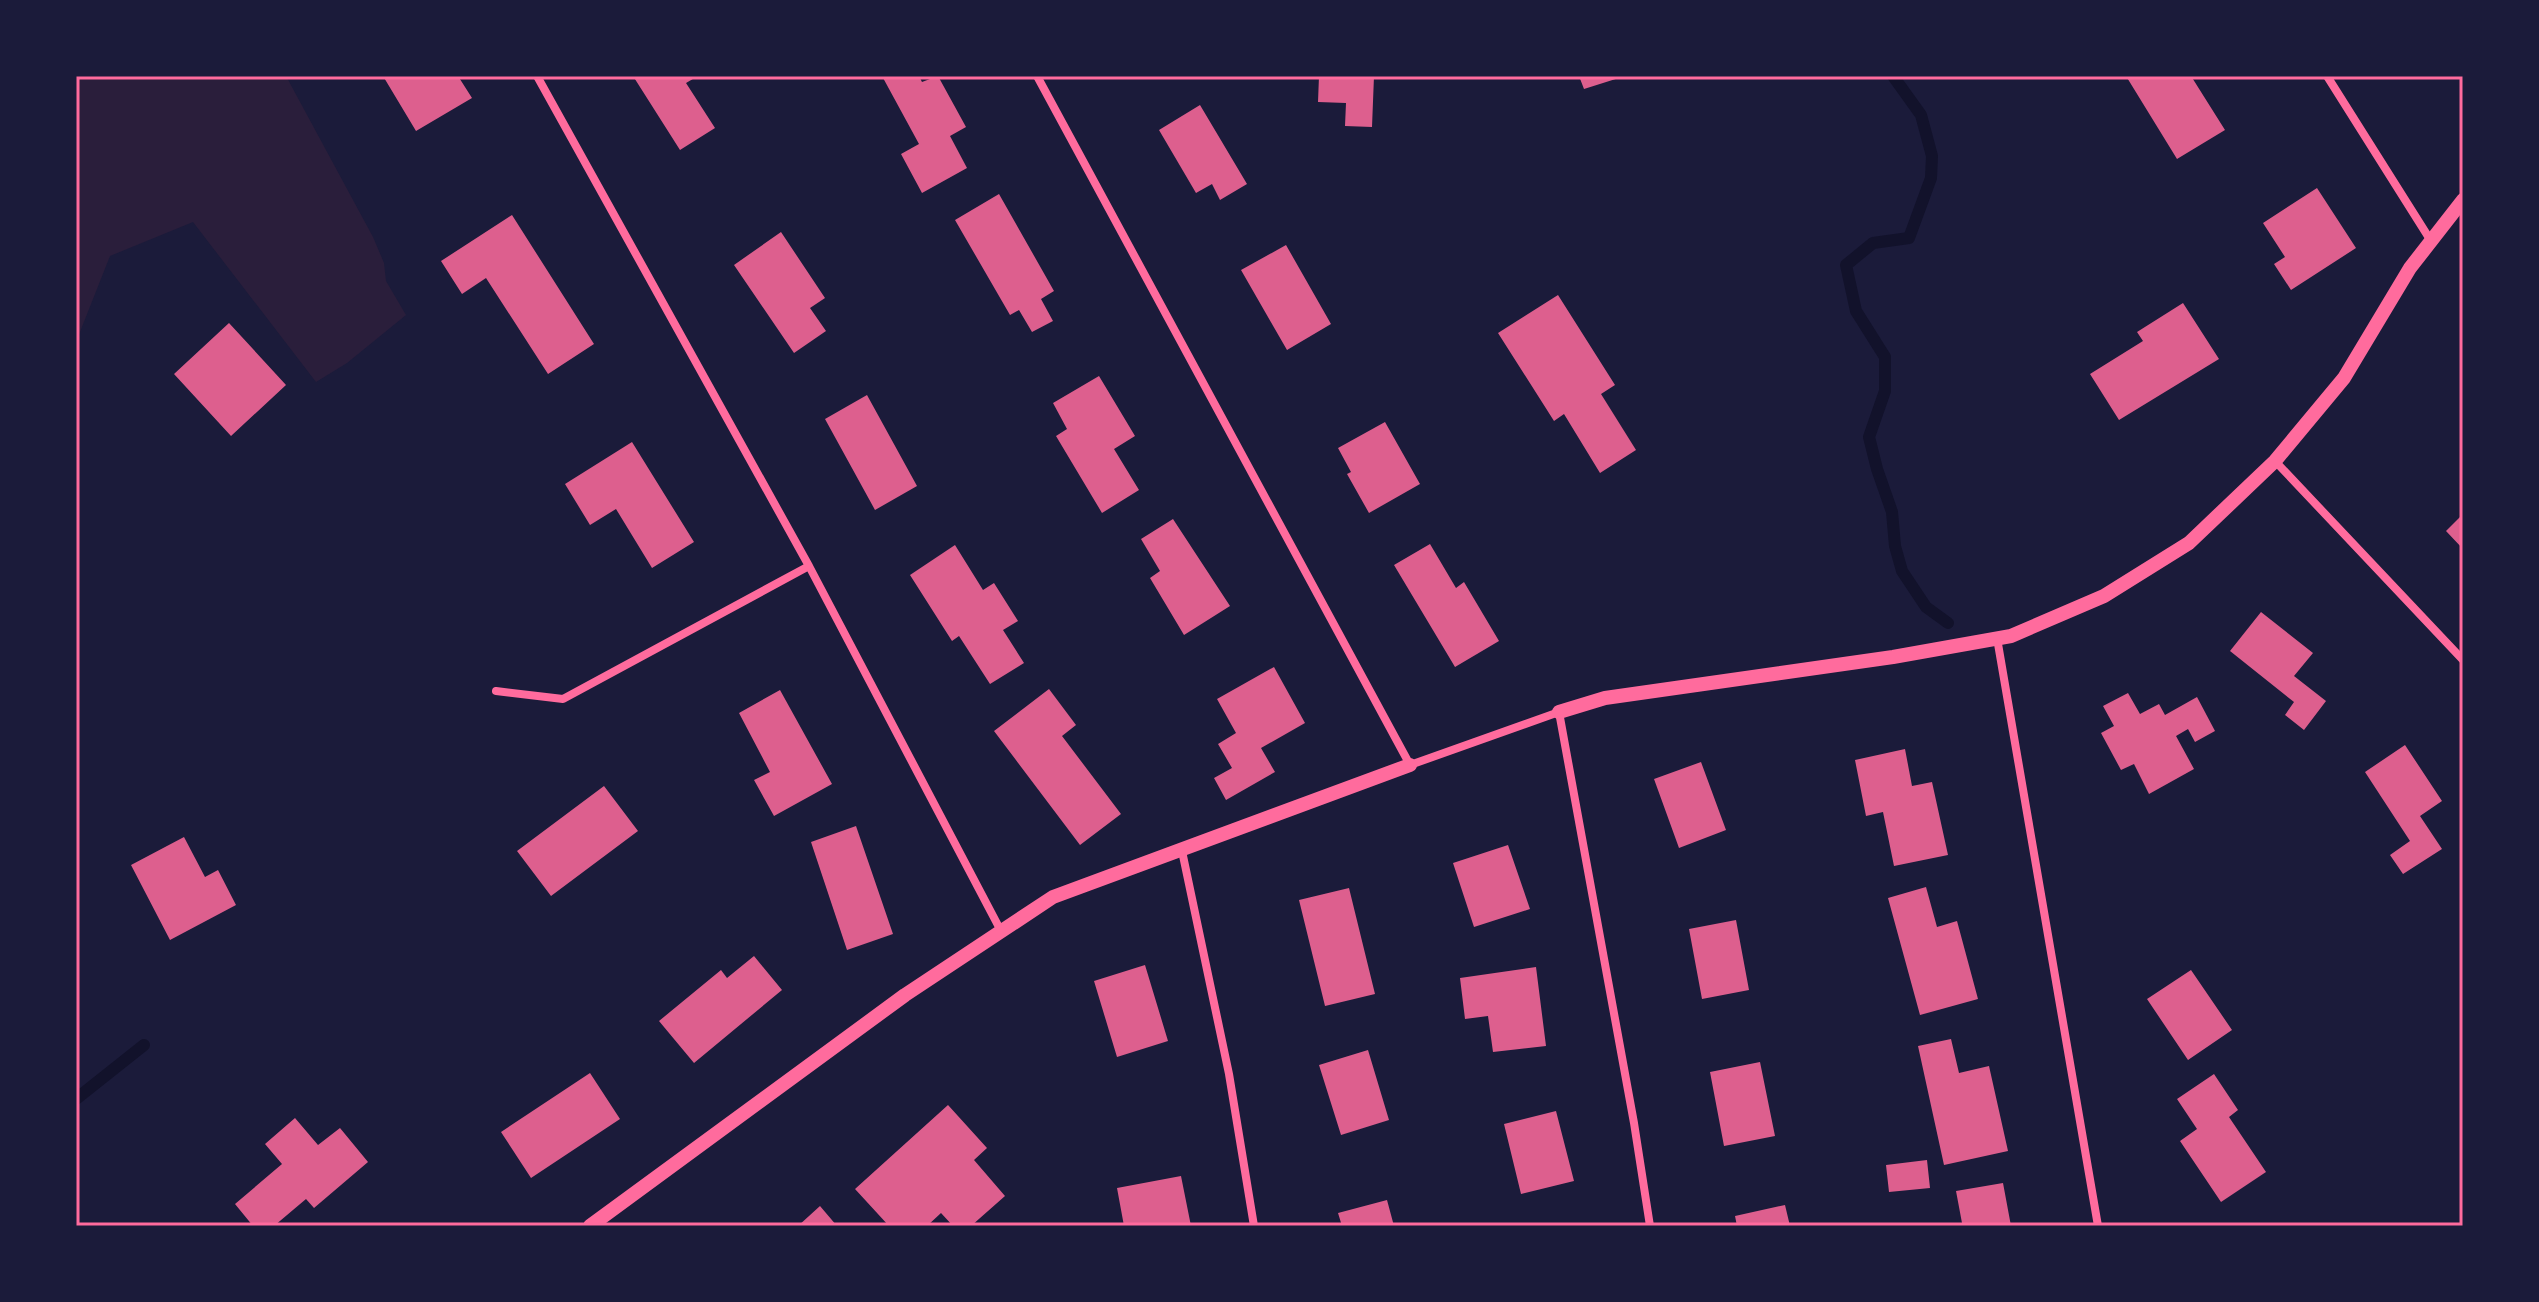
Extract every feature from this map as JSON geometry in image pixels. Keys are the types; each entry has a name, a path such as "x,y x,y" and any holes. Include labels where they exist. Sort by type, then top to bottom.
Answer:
{"street":[{"path":"537,76 809,566 1001,931"},
{"path":"1037,76 1410,765"},
{"path":"2327,76 2432,242"},
{"path":"590,1226 905,995 1053,897 1410,765 1605,698 1893,657 2011,636 2104,596 2189,543 2275,461 2344,378 2410,268 2463,200"},
{"path":"2275,461 2463,660"},
{"path":"496,691 563,699 809,566"},
{"path":"1997,638 2098,1226"},
{"path":"1559,712 1650,1226"},
{"path":"1182,851 1229,1074 1254,1226"}],"shaded area":[{"path":"76,76 286,76 373,237 384,263 386,281 406,315 347,363 316,382 193,222 110,256 76,342"}],"building":[{"path":"383,76 458,76 472,98 416,131"},
{"path":"633,76 698,76 686,83 715,128 680,150"},
{"path":"882,76 919,76 922,82 938,76 966,127 950,136 967,168 922,193 901,154 919,144"},
{"path":"1319,76 1374,76 1372,127 1345,126 1346,103 1318,102"},
{"path":"1579,76 1622,76 1622,77 1584,89"},
{"path":"2126,76 2191,76 2225,130 2177,159"},
{"path":"1200,105 1247,184 1220,200 1212,184 1196,193 1159,130"},
{"path":"2317,188 2356,248 2291,290 2274,264 2285,257 2263,223"},
{"path":"999,194 1054,291 1041,299 1053,321 1032,332 1019,310 1010,315 955,220"},
{"path":"512,215 594,344 548,374 486,278 462,294 441,261"},
{"path":"781,232 825,298 810,308 826,331 794,353 734,265"},
{"path":"1286,245 1331,324 1287,350 1241,270"},
{"path":"1558,295 1615,385 1601,394 1636,450 1600,473 1564,414 1554,421 1498,333"},
{"path":"2183,303 2219,359 2119,420 2090,374 2143,341 2137,332"},
{"path":"229,323 286,385 231,436 174,374"},
{"path":"1099,376 1135,436 1114,449 1139,490 1102,513 1056,436 1067,429 1053,403"},
{"path":"867,395 917,486 875,510 825,419"},
{"path":"1385,422 1420,484 1369,513 1347,474 1351,472 1338,448"},
{"path":"632,442 694,542 652,568 616,509 590,525 565,484"},
{"path":"2463,514 2463,549 2446,531"},
{"path":"1173,519 1230,606 1184,635 1150,578 1160,571 1141,539"},
{"path":"1430,544 1456,588 1464,582 1499,641 1455,667 1394,565"},
{"path":"955,545 983,590 994,583 1018,621 1003,630 1024,663 990,684 959,636 952,641 910,575"},
{"path":"2261,612 2313,653 2294,676 2326,701 2304,730 2285,715 2294,702 2230,651"},
{"path":"1274,667 1305,723 1261,748 1275,772 1226,800 1214,778 1232,768 1218,744 1236,733 1217,699"},
{"path":"1049,689 1076,725 1062,736 1121,814 1080,845 994,731"},
{"path":"780,690 832,784 774,816 754,780 770,772 739,713"},
{"path":"2128,693 2140,714 2159,704 2165,715 2197,697 2215,731 2195,742 2188,729 2176,736 2194,769 2149,794 2134,764 2121,770 2101,733 2114,726 2103,706"},
{"path":"2405,745 2442,801 2420,816 2442,849 2403,874 2390,855 2410,841 2365,772"},
{"path":"1905,749 1912,786 1932,782 1948,855 1894,866 1883,812 1866,816 1855,760"},
{"path":"1701,762 1726,830 1679,848 1654,779"},
{"path":"604,786 638,831 551,896 517,851"},
{"path":"856,826 893,934 847,950 811,842"},
{"path":"184,837 205,877 218,870 236,905 170,940 131,865"},
{"path":"1508,845 1530,909 1474,927 1453,863"},
{"path":"1926,887 1937,927 1957,921 1978,999 1920,1015 1888,898"},
{"path":"1349,888 1375,994 1325,1006 1299,900"},
{"path":"1736,920 1749,990 1702,999 1689,929"},
{"path":"754,956 782,990 694,1063 659,1021 721,970 727,978"},
{"path":"1145,965 1168,1041 1117,1057 1094,981"},
{"path":"1536,967 1546,1046 1493,1052 1488,1016 1465,1019 1460,978"},
{"path":"2191,970 2232,1030 2188,1060 2147,999"},
{"path":"1951,1039 1959,1073 1989,1066 2008,1151 1944,1165 1918,1046"},
{"path":"1368,1050 1389,1120 1341,1135 1319,1065"},
{"path":"1760,1062 1775,1136 1724,1146 1710,1072"},
{"path":"590,1073 620,1119 531,1178 501,1132"},
{"path":"2214,1074 2238,1110 2229,1117 2266,1172 2221,1202 2180,1141 2197,1129 2177,1099"},
{"path":"948,1105 987,1148 974,1160 1005,1196 971,1226 953,1226 941,1213 927,1226 889,1226 855,1189"},
{"path":"1556,1111 1574,1181 1521,1194 1504,1124"},
{"path":"295,1118 318,1145 340,1128 368,1162 314,1208 306,1199 274,1226 253,1226 235,1204 282,1164 265,1144"},
{"path":"1927,1160 1930,1188 1889,1192 1886,1165"},
{"path":"1181,1176 1191,1226 1124,1226 1117,1188"},
{"path":"2003,1183 2011,1226 1954,1226 1962,1223 1956,1191"},
{"path":"1387,1200 1394,1226 1342,1226 1338,1213"},
{"path":"1785,1205 1790,1226 1737,1226 1735,1216"},
{"path":"820,1206 837,1226 798,1226"}],"waterway":[{"path":"1893,76 1921,115 1932,156 1931,178 1909,238 1873,243 1846,265 1856,311 1885,357 1885,391 1869,437 1892,512 1895,546 1902,571 1926,607 1948,623"},
{"path":"76,1099 144,1045"}]}
